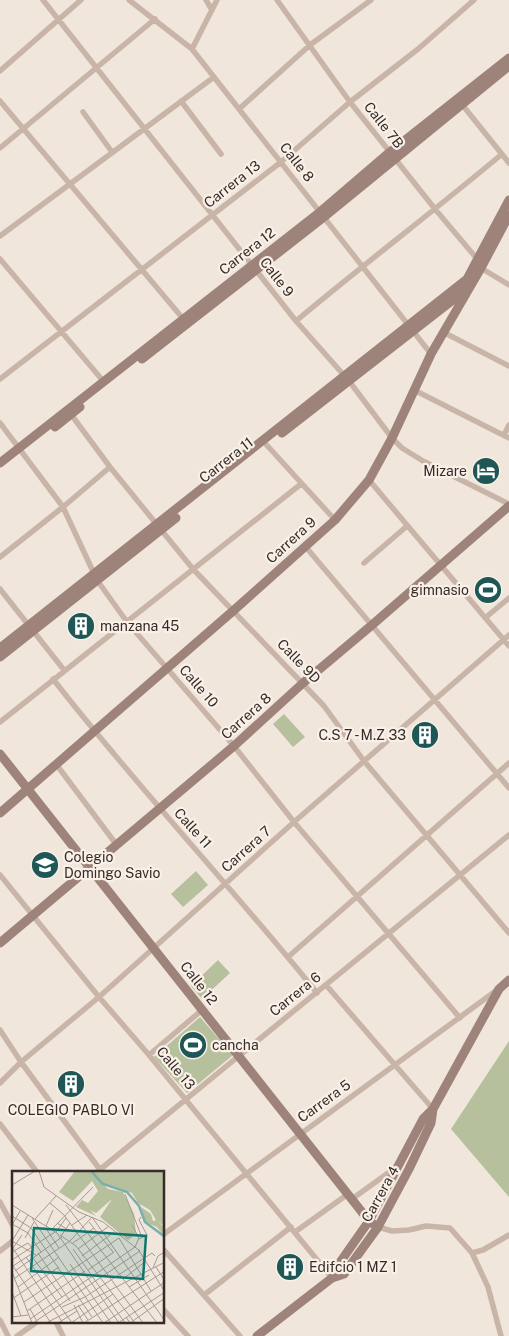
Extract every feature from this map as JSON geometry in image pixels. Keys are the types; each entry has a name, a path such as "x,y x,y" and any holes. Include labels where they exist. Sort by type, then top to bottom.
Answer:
{"street":[{"name":"Calle 9","path":"43,0 253,268 296,321 347,378 392,438 402,448 423,461 509,505"},
{"path":"0,71 81,0"},
{"name":"Calle 8","path":"129,0 192,49 431,354"},
{"path":"206,0 212,10"},
{"path":"192,49 217,0"},
{"name":"Calle 7B","path":"277,0 350,102 435,209 480,264 509,285"},
{"path":"239,108 310,45 370,0"},
{"name":"Carrera 13","path":"0,379 281,162 350,102 418,49 474,0"},
{"path":"0,148 155,19"},
{"name":"Carrera 12","path":"460,102 509,58"},
{"name":"Carrera 12","path":"0,470 21,450 322,215 460,102 509,66"},
{"path":"0,236 214,77"},
{"path":"0,101 185,321"},
{"path":"181,101 221,154"},
{"path":"460,102 509,163"},
{"path":"83,112 112,152"},
{"path":"296,321 502,154"},
{"name":"Carrera 9","path":"480,264 509,200"},
{"name":"Carrera 9","path":"0,813 335,520 368,480 392,438 431,354 469,283 509,215"},
{"path":"0,259 104,382"},
{"name":"Carrera 11","path":"0,657 31,628 469,283"},
{"name":"Carrera 12","path":"69,412 104,382 185,321"},
{"path":"443,332 509,366"},
{"path":"414,390 506,436 509,425"},
{"name":"Calle 9D","path":"69,412 110,467 160,526 193,569 324,706 364,761 509,934"},
{"name":"Calle 10","path":"0,423 63,507 96,577 127,622 234,746 294,822 460,1018"},
{"path":"265,443 335,520"},
{"name":"Carrera 12","path":"0,463 21,450"},
{"path":"0,557 110,467"},
{"path":"368,480 509,646"},
{"path":"0,722 301,484"},
{"name":"Carrera 8","path":"0,943 158,808 234,746 303,683 509,505"},
{"path":"364,563 407,526"},
{"path":"305,546 509,788"},
{"path":"0,589 64,670"},
{"path":"485,618 509,598"},
{"name":"Carrera 11","path":"0,648 31,628"},
{"name":"Carrera 7","path":"0,1083 21,1062 99,997 294,822 509,635"},
{"name":"Calle 11","path":"53,679 158,808 226,884 317,993"},
{"name":"Calle 12","path":"0,754 369,1221 378,1227"},
{"path":"288,957 509,763"},
{"path":"56,764 116,844"},
{"name":"Carrera 6","path":"100,1171 509,836"},
{"name":"Calle 13","path":"0,875 332,1278"},
{"name":"Carrera 4","path":"332,1278 336,1268 369,1221 423,1119 433,1109 499,988 509,980"},
{"path":"326,985 433,1109"},
{"name":"Carrera 5","path":"165,1233 499,988"},
{"path":"149,1055 202,1010"},
{"path":"0,1030 100,1171"},
{"name":"Carrera 4","path":"257,1336 332,1278 344,1274 378,1227 431,1123 433,1109"},
{"path":"0,1124 36,1171"},
{"path":"204,1295 293,1229 350,1197 401,1163"},
{"path":"0,1202 12,1224"},
{"path":"378,1227 392,1231 410,1230 426,1226 450,1228 472,1253 488,1287 501,1336"},
{"path":"472,1253 483,1250 509,1235"},
{"path":"0,1251 12,1242"},
{"path":"165,1251 240,1336"},
{"path":"165,1311 188,1336"},
{"path":"0,1320 8,1336"},
{"path":"17,1336 34,1324"},
{"path":"57,1324 63,1336"}],"green space":[{"path":"284,714 305,737 293,747 273,724"},
{"path":"196,871 208,885 183,907 171,894"},
{"path":"218,960 230,973 202,999 191,986"},
{"path":"200,1017 233,1055 187,1093 154,1057"},
{"path":"509,1041 509,1197 451,1129"}],"place":[{"name":"Mizare","path":"486,471"},
{"name":"gimnasio","path":"488,590"},
{"name":"manzana 45","path":"81,626"},
{"name":"C.S 7 - M.Z 33","path":"425,735"},
{"name":"Colegio Domingo Savio","path":"45,865"},
{"name":"cancha","path":"193,1045"},
{"name":"COLEGIO PABLO VI","path":"71,1084"},
{"name":"Edifcio 1 MZ 1","path":"290,1267"}]}
